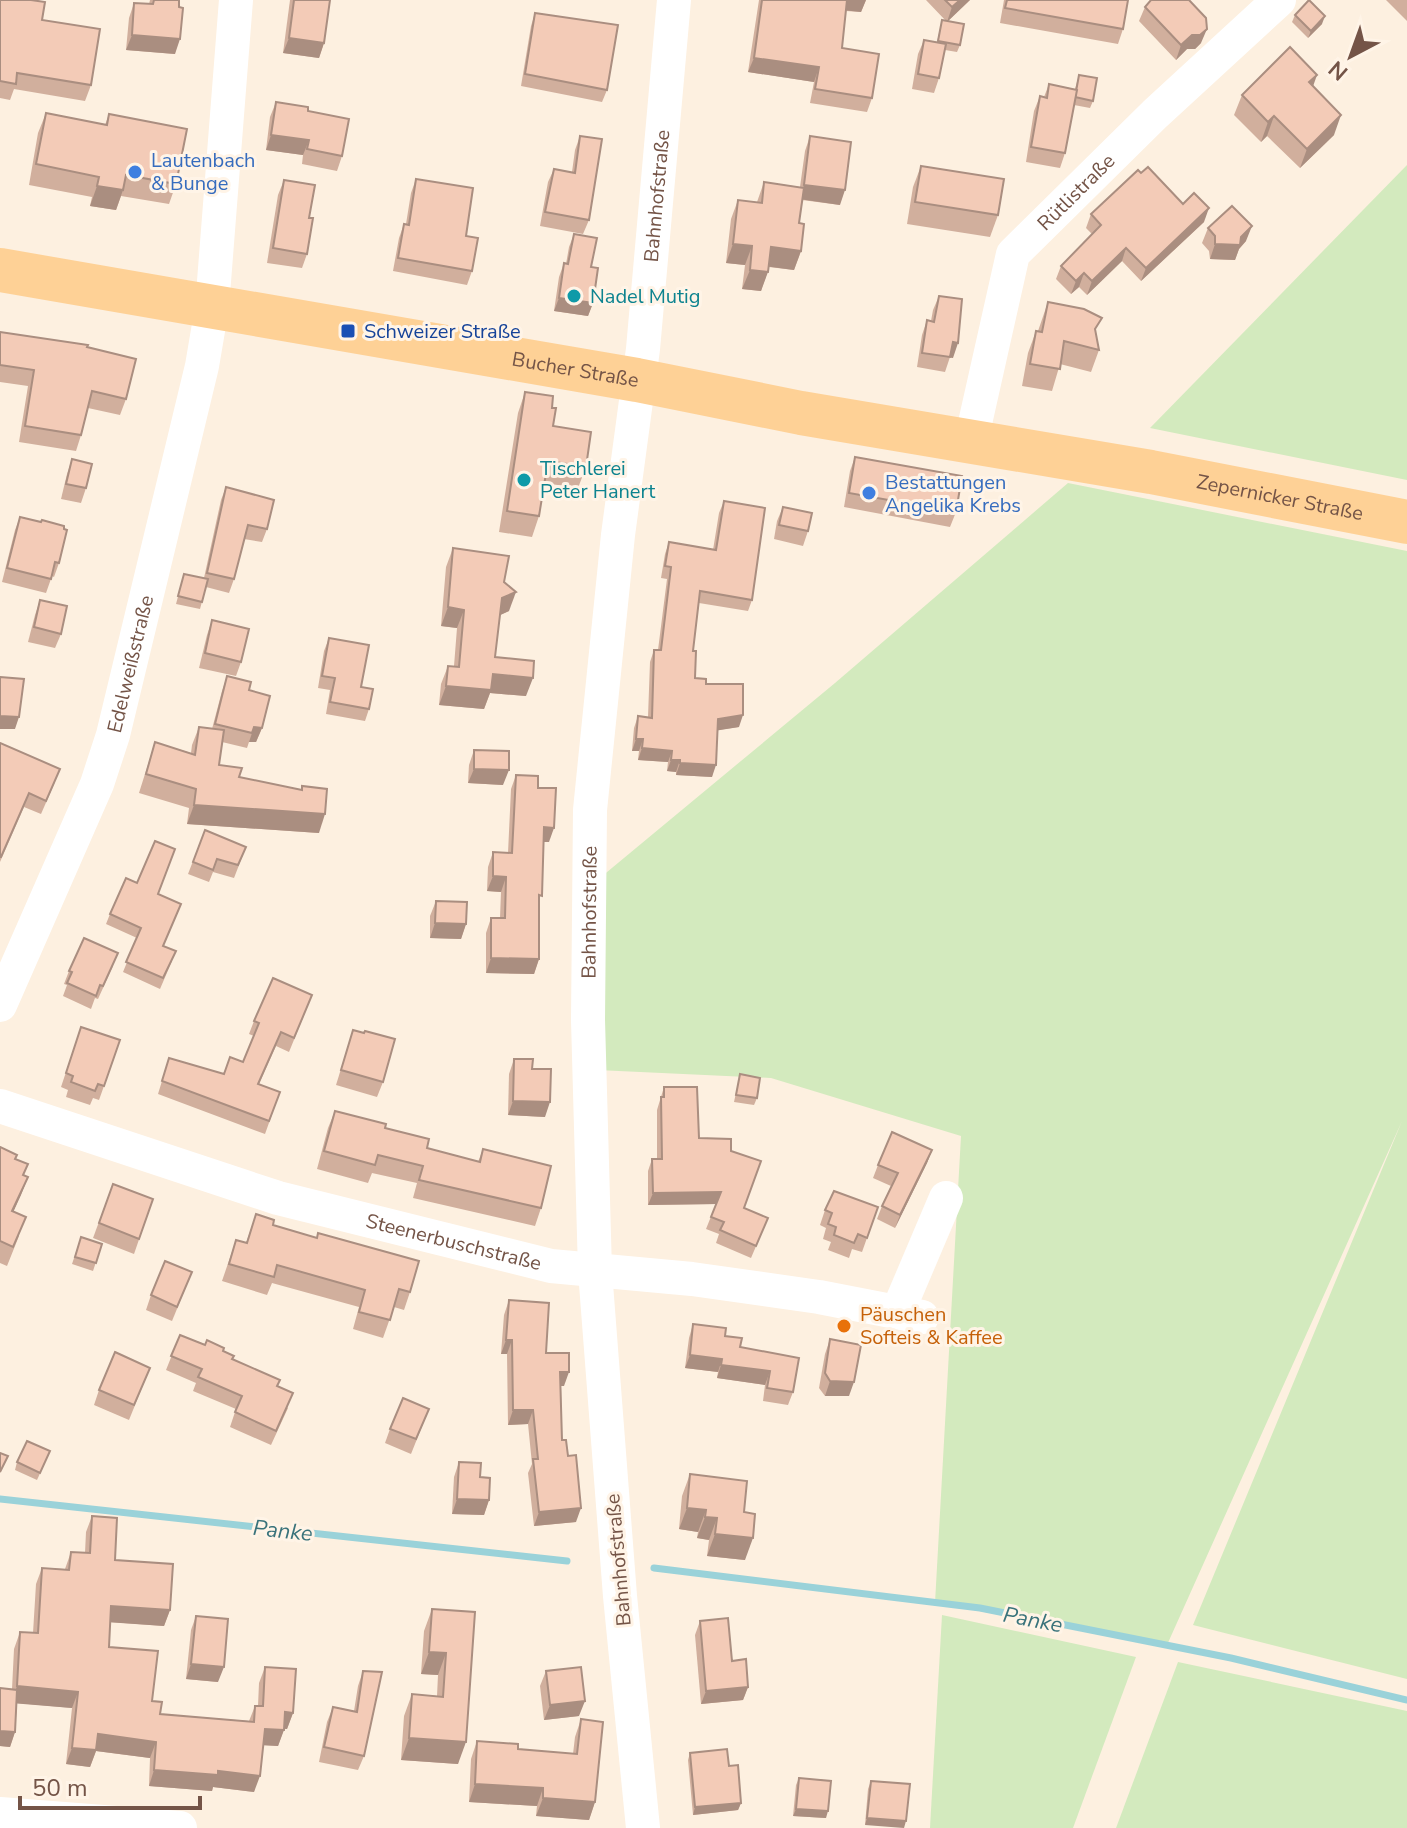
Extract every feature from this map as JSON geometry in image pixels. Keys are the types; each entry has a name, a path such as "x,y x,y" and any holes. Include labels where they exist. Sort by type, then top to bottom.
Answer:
{"main road":[{"name":"Bucher Straße","path":"0,270 1151,472"},
{"name":"Zepernicker Straße","path":"1151,472 1407,522"}],"street":[{"path":"212,307 236,0"},
{"name":"Bahnhofstraße","path":"643,1828 620,1596 595,1271 588,1020 590,810 650,278 674,0"},
{"name":"Rütlistraße","path":"971,441 1013,254 1155,114 1279,0"},
{"name":"Edelweißstraße","path":"0,1005 97,784 113,735 200,377 212,307"},
{"name":"Steenerbuschstraße","path":"0,1106 278,1198 551,1266 692,1279 910,1314 946,1198"},
{"path":"0,1814 180,1828"}],"green space":[{"path":"1407,165 1407,480 1150,428"},
{"path":"1068,483 1407,551 1407,1679 1193,1625 1402,1121 1167,1645 935,1603 961,1136 771,1078 597,1070 589,887 835,683"},
{"path":"942,1615 1136,1657 1073,1828 930,1828"},
{"path":"1178,1662 1407,1711 1407,1828 1116,1828"}],"building":[{"path":"0,0 45,2 42,20 100,29 91,85 17,73 16,84 0,81"},
{"path":"154,0 179,0 179,7 183,8 180,39 132,35 134,3 153,4"},
{"path":"294,0 330,0 324,43 289,38"},
{"path":"762,0 847,0 842,48 879,54 872,98 815,89 819,67 754,58"},
{"path":"945,0 960,0 952,7"},
{"path":"1007,0 1128,0 1123,29 1005,8"},
{"path":"1151,0 1189,0 1206,18 1207,29 1200,35 1192,35 1181,45 1145,7"},
{"path":"1309,0 1325,16 1311,31 1295,15"},
{"path":"535,13 618,25 607,90 525,74"},
{"path":"942,20 964,24 960,45 938,41"},
{"path":"924,40 946,44 939,78 918,74"},
{"path":"1290,47 1317,75 1309,82 1341,115 1307,149 1274,116 1268,122 1242,95"},
{"path":"1079,75 1097,78 1093,101 1075,97"},
{"path":"1049,84 1077,90 1065,153 1031,147 1040,96 1047,98"},
{"path":"276,102 349,119 342,156 307,149 309,140 271,135"},
{"path":"46,113 107,125 109,114 187,129 176,184 126,175 123,190 97,186 99,177 36,164"},
{"path":"580,136 602,139 589,220 545,212 554,169 575,173"},
{"path":"810,136 851,142 845,190 804,185"},
{"path":"921,166 1004,179 998,215 915,202"},
{"path":"1148,167 1183,204 1194,193 1209,208 1146,268 1126,248 1092,281 1084,273 1076,281 1061,266 1101,225 1091,214 1138,170 1141,173"},
{"path":"416,179 473,188 466,236 478,238 472,271 398,258 404,224 409,225"},
{"path":"284,180 315,185 307,254 273,248"},
{"path":"764,182 804,188 799,223 804,224 801,251 771,247 768,272 750,270 752,246 733,244 738,200 762,203"},
{"path":"1232,206 1252,226 1241,237 1240,245 1215,244 1215,236 1208,228"},
{"path":"574,234 597,238 591,267 598,268 593,303 559,298 564,263 568,264"},
{"path":"939,296 962,299 958,343 953,342 950,357 922,353 927,320 934,322"},
{"path":"1048,302 1084,309 1102,318 1095,329 1099,350 1064,341 1060,369 1030,364 1036,331 1042,332"},
{"path":"0,332 88,345 136,359 126,399 92,391 81,435 25,426 34,370 0,365"},
{"path":"525,392 553,396 552,408 556,408 553,426 591,432 586,467 548,461 539,516 507,511"},
{"path":"855,457 962,476 956,512 849,493"},
{"path":"72,459 92,464 86,488 66,484"},
{"path":"226,487 274,500 267,529 248,525 234,579 207,573"},
{"path":"724,501 765,508 752,600 700,591 693,651 696,651 695,678 706,679 706,684 743,684 743,715 718,719 716,765 680,763 680,760 671,760 672,751 642,748 643,739 636,739 638,716 652,718 654,650 661,650 671,567 665,566 669,542 716,550"},
{"path":"783,507 812,513 808,531 779,525"},
{"path":"20,517 64,526 67,530 59,563 55,562 51,579 7,568"},
{"path":"453,548 509,556 504,582 516,592 502,598 495,657 534,661 533,678 493,674 491,690 446,686 448,666 459,667 464,610 448,607"},
{"path":"184,574 208,579 202,602 178,596"},
{"path":"40,600 67,606 61,634 34,627"},
{"path":"212,620 249,629 241,662 205,653"},
{"path":"329,638 369,645 361,687 373,689 369,709 330,702 335,678 322,676"},
{"path":"227,676 251,682 249,690 270,696 262,728 254,727 252,733 215,724"},
{"path":"0,677 24,679 19,717 0,716"},
{"path":"199,727 224,730 219,765 242,768 239,777 302,790 302,786 327,789 325,814 194,805 196,789 146,774 155,742 195,755"},
{"path":"0,743 60,769 46,801 29,793 1,857 0,857"},
{"path":"474,750 509,751 509,770 474,769"},
{"path":"516,775 538,776 538,788 556,788 554,828 544,827 542,896 539,895 539,959 491,958 491,918 505,918 506,877 493,876 493,852 512,853"},
{"path":"205,830 246,847 238,865 217,859 213,870 193,862"},
{"path":"155,841 175,849 158,894 181,904 163,946 176,951 163,978 126,962 141,928 110,914 126,878 137,883"},
{"path":"436,901 467,902 466,924 435,923"},
{"path":"84,938 118,953 96,996 67,983"},
{"path":"273,978 312,995 294,1038 281,1032 258,1084 280,1092 269,1121 162,1081 169,1058 224,1074 230,1057 243,1062 259,1023 254,1021"},
{"path":"81,1027 120,1040 104,1086 98,1084 95,1091 71,1082 73,1076 66,1073"},
{"path":"353,1030 395,1039 383,1082 341,1070"},
{"path":"514,1059 533,1059 532,1069 551,1069 550,1102 513,1101"},
{"path":"740,1074 760,1078 757,1098 736,1095"},
{"path":"664,1087 697,1087 699,1138 731,1139 731,1151 761,1161 744,1208 768,1218 756,1246 720,1230 724,1222 711,1217 721,1192 653,1193 652,1159 662,1159 661,1097 664,1097"},
{"path":"335,1111 429,1139 427,1148 480,1162 483,1149 551,1166 541,1208 419,1180 423,1166 378,1155 375,1165 324,1151"},
{"path":"892,1132 932,1150 900,1215 882,1206 898,1173 878,1165"},
{"path":"0,1147 17,1155 15,1159 28,1164 23,1175 28,1177 12,1211 26,1217 13,1247 0,1241"},
{"path":"113,1184 153,1199 139,1239 99,1223"},
{"path":"834,1191 878,1207 867,1238 858,1234 854,1243 834,1235 836,1227 828,1224 832,1213 825,1210"},
{"path":"256,1214 274,1220 273,1225 317,1238 318,1233 419,1261 410,1292 399,1289 390,1320 359,1312 365,1290 277,1265 274,1277 229,1264 236,1240 247,1243"},
{"path":"81,1237 102,1244 96,1263 75,1257"},
{"path":"165,1261 192,1272 177,1307 151,1295"},
{"path":"509,1300 549,1303 546,1353 569,1353 569,1372 560,1372 562,1440 566,1440 568,1456 576,1455 581,1508 539,1512 533,1459 538,1459 533,1410 513,1410 512,1340 506,1340"},
{"path":"693,1324 726,1328 725,1336 742,1338 740,1347 799,1358 793,1392 767,1388 770,1371 721,1365 722,1359 690,1355"},
{"path":"180,1335 205,1345 207,1340 224,1348 223,1351 234,1356 232,1359 280,1380 277,1386 293,1393 276,1431 235,1412 242,1396 198,1377 202,1369 171,1356"},
{"path":"830,1339 861,1345 854,1382 830,1381 825,1373"},
{"path":"115,1352 150,1368 134,1405 99,1390"},
{"path":"403,1398 429,1409 416,1439 390,1429"},
{"path":"27,1441 50,1451 40,1473 17,1462"},
{"path":"0,1453 8,1456 0,1472"},
{"path":"459,1462 481,1463 480,1477 490,1478 489,1500 457,1499"},
{"path":"690,1474 747,1481 744,1512 755,1514 753,1538 715,1534 717,1518 705,1517 706,1510 687,1508"},
{"path":"92,1516 117,1518 115,1560 173,1564 170,1610 111,1606 109,1647 158,1651 152,1701 162,1702 160,1714 254,1722 255,1706 263,1706 265,1667 296,1669 293,1713 285,1712 284,1730 265,1729 260,1776 218,1771 218,1775 154,1770 156,1742 98,1734 96,1750 72,1748 78,1692 17,1686 20,1632 38,1633 42,1568 69,1570 71,1552 90,1553"},
{"path":"432,1609 475,1612 466,1742 409,1738 412,1694 443,1697 446,1653 429,1652"},
{"path":"196,1616 228,1619 224,1667 191,1664"},
{"path":"728,1618 732,1661 746,1659 748,1687 706,1691 700,1621"},
{"path":"581,1667 585,1701 550,1705 546,1671"},
{"path":"363,1671 382,1672 364,1756 324,1747 333,1707 357,1712"},
{"path":"0,1688 17,1690 15,1732 0,1731"},
{"path":"581,1719 603,1722 595,1802 543,1798 543,1788 475,1784 477,1741 518,1744 518,1749 577,1754"},
{"path":"727,1749 729,1766 738,1765 741,1803 695,1807 690,1753"},
{"path":"799,1778 831,1781 828,1811 796,1809"},
{"path":"871,1781 910,1784 906,1821 867,1818"}],"waterway":[{"name":"Panke","path":"0,1499 567,1561"},
{"name":"Panke","path":"654,1568 980,1608 1231,1658 1407,1700"}],"place":[{"name":"Lautenbach & Bunge","path":"135,172"},
{"name":"Nadel Mutig","path":"574,296"},
{"name":"Schweizer Straße","path":"348,331"},
{"name":"Tischlerei Peter Hanert","path":"524,480"},
{"name":"Bestattungen Angelika Krebs","path":"869,493"},
{"name":"Päuschen Softeis & Kaffee","path":"844,1326"}]}
